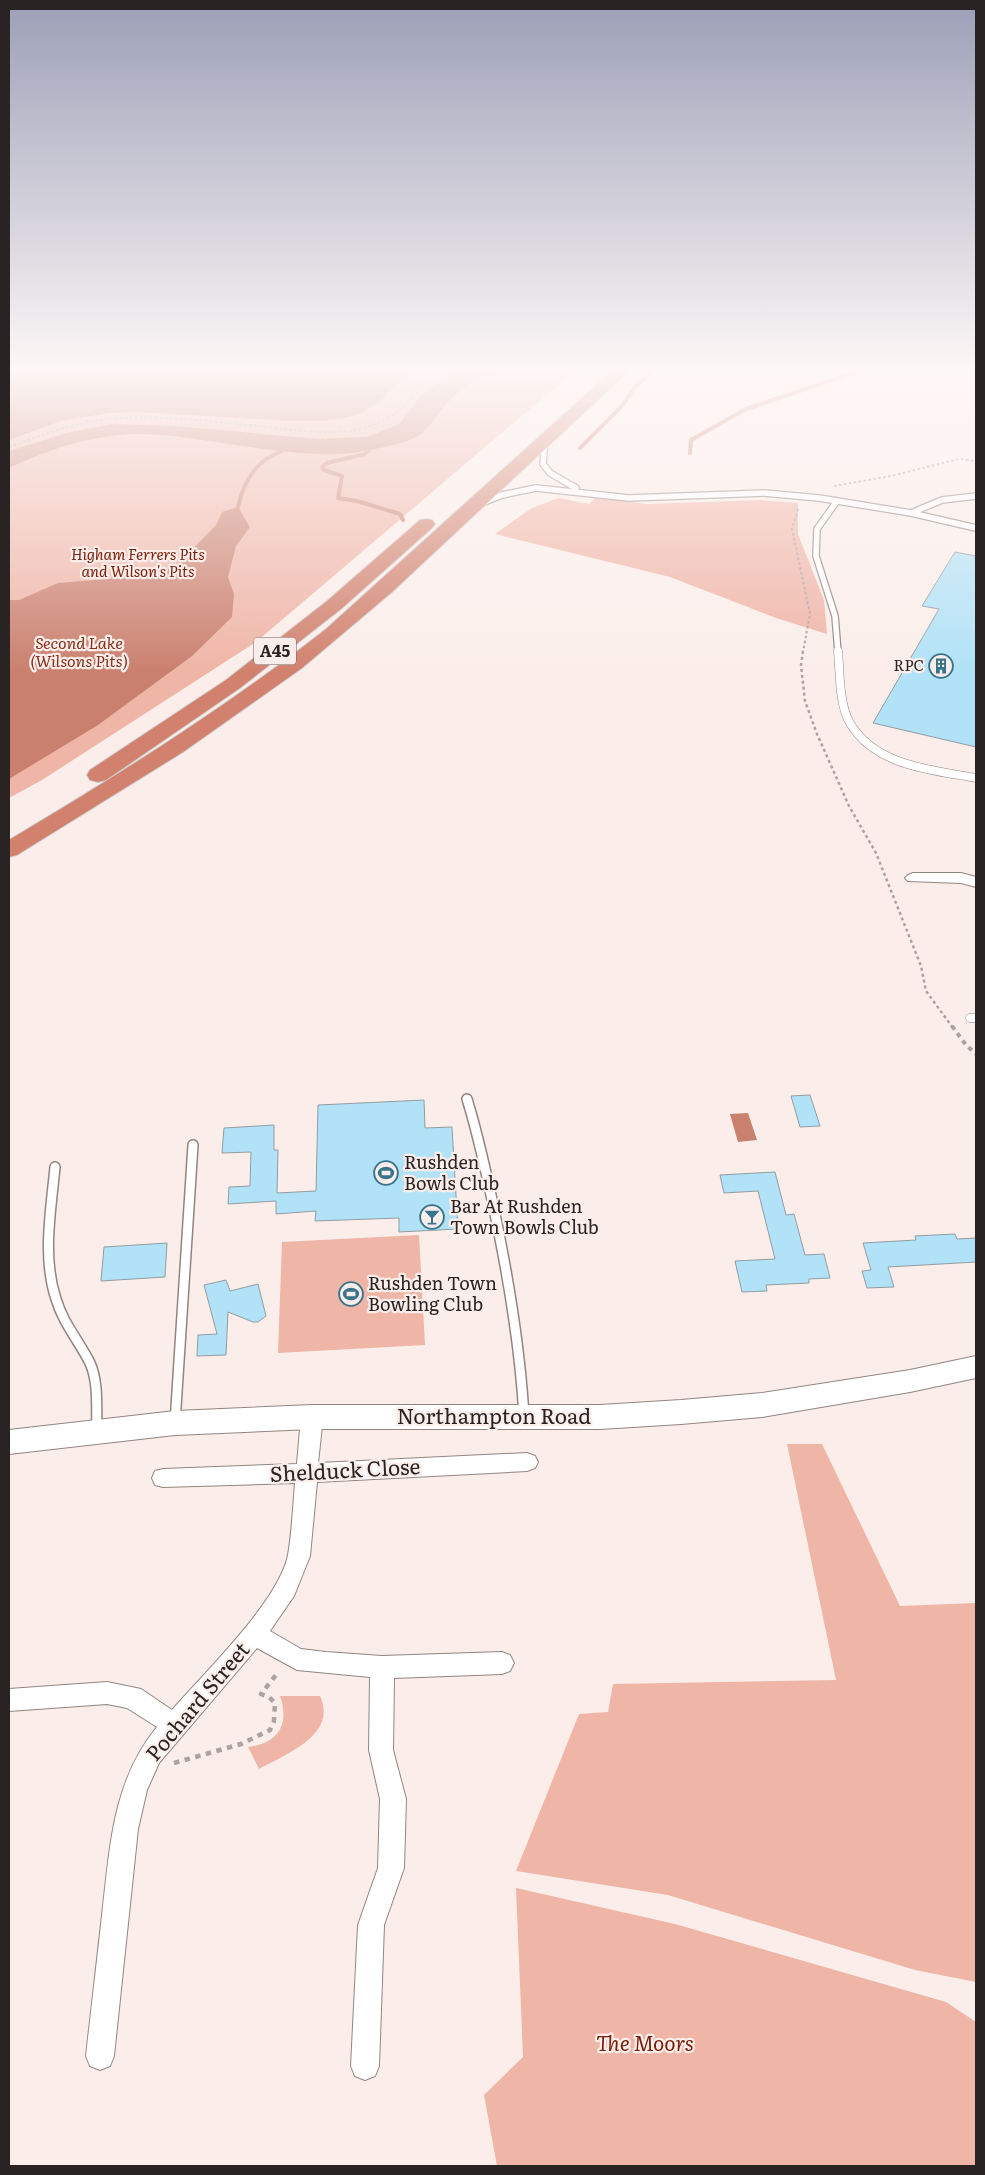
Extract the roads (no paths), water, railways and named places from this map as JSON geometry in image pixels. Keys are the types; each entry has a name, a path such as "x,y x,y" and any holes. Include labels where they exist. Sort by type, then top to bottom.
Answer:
{"highway":[{"name":"A45","path":"57,799 114,766 241,678 334,605 485,470"},
{"name":"A45","path":"9,850 130,778 201,732 259,690 332,633 406,568 512,470"}],"main road":[{"name":"Northampton Road","path":"9,1442 174,1423 312,1417 600,1417 762,1405 910,1381 976,1367"}],"street":[{"path":"913,878 961,878 976,882"},
{"name":"Pochard Street","path":"100,2056 125,1829 135,1789 150,1755 254,1634 286,1589 299,1556 312,1417"},
{"name":"Shelduck Close","path":"163,1478 527,1462"},
{"path":"254,1634 297,1659 326,1663 382,1667 502,1663"},
{"path":"365,2066 371,1925 391,1868 393,1799 381,1750 382,1667"},
{"path":"9,1700 107,1693 132,1697 174,1725"}],"lane":[{"path":"547,470 550,473 582,491"},
{"path":"468,510 508,492 541,487 624,498 756,493 808,496 911,513 976,528"},
{"path":"911,513 925,504 968,495 976,496"},
{"path":"837,501 817,529 816,556 835,616 842,696 849,722 866,743 892,760 976,778"},
{"path":"467,1099 476,1123 508,1269 522,1377 524,1417"},
{"path":"174,1423 193,1145"},
{"path":"55,1167 48,1254 51,1282 56,1301 73,1336 90,1364 96,1389 97,1431"}],"water":[{"name":"Second Lake (Wilsons Pits)","path":"238,507 250,527 236,546 228,577 234,594 232,617 192,656 98,725 9,779 9,600 19,600 58,583 158,575 181,561 216,525 222,512"},
{"path":"748,1113 757,1140 738,1142 730,1114"}],"waterway":[{"path":"238,507 244,487 255,470"},
{"path":"324,470 342,476 338,498 357,501 400,514 403,520"}],"place":[{"name":"RPC","path":"941,666"},
{"name":"Rushden Bowls Club","path":"386,1173"},
{"name":"Bar At Rushden Town Bowls Club","path":"432,1217"},
{"name":"Rushden Town Bowling Club","path":"351,1294"}],"park label":[{"name":"Higham Ferrers Pits and Wilson's Pits","path":"138,564"},
{"name":"The Moors","path":"645,2044"}]}
